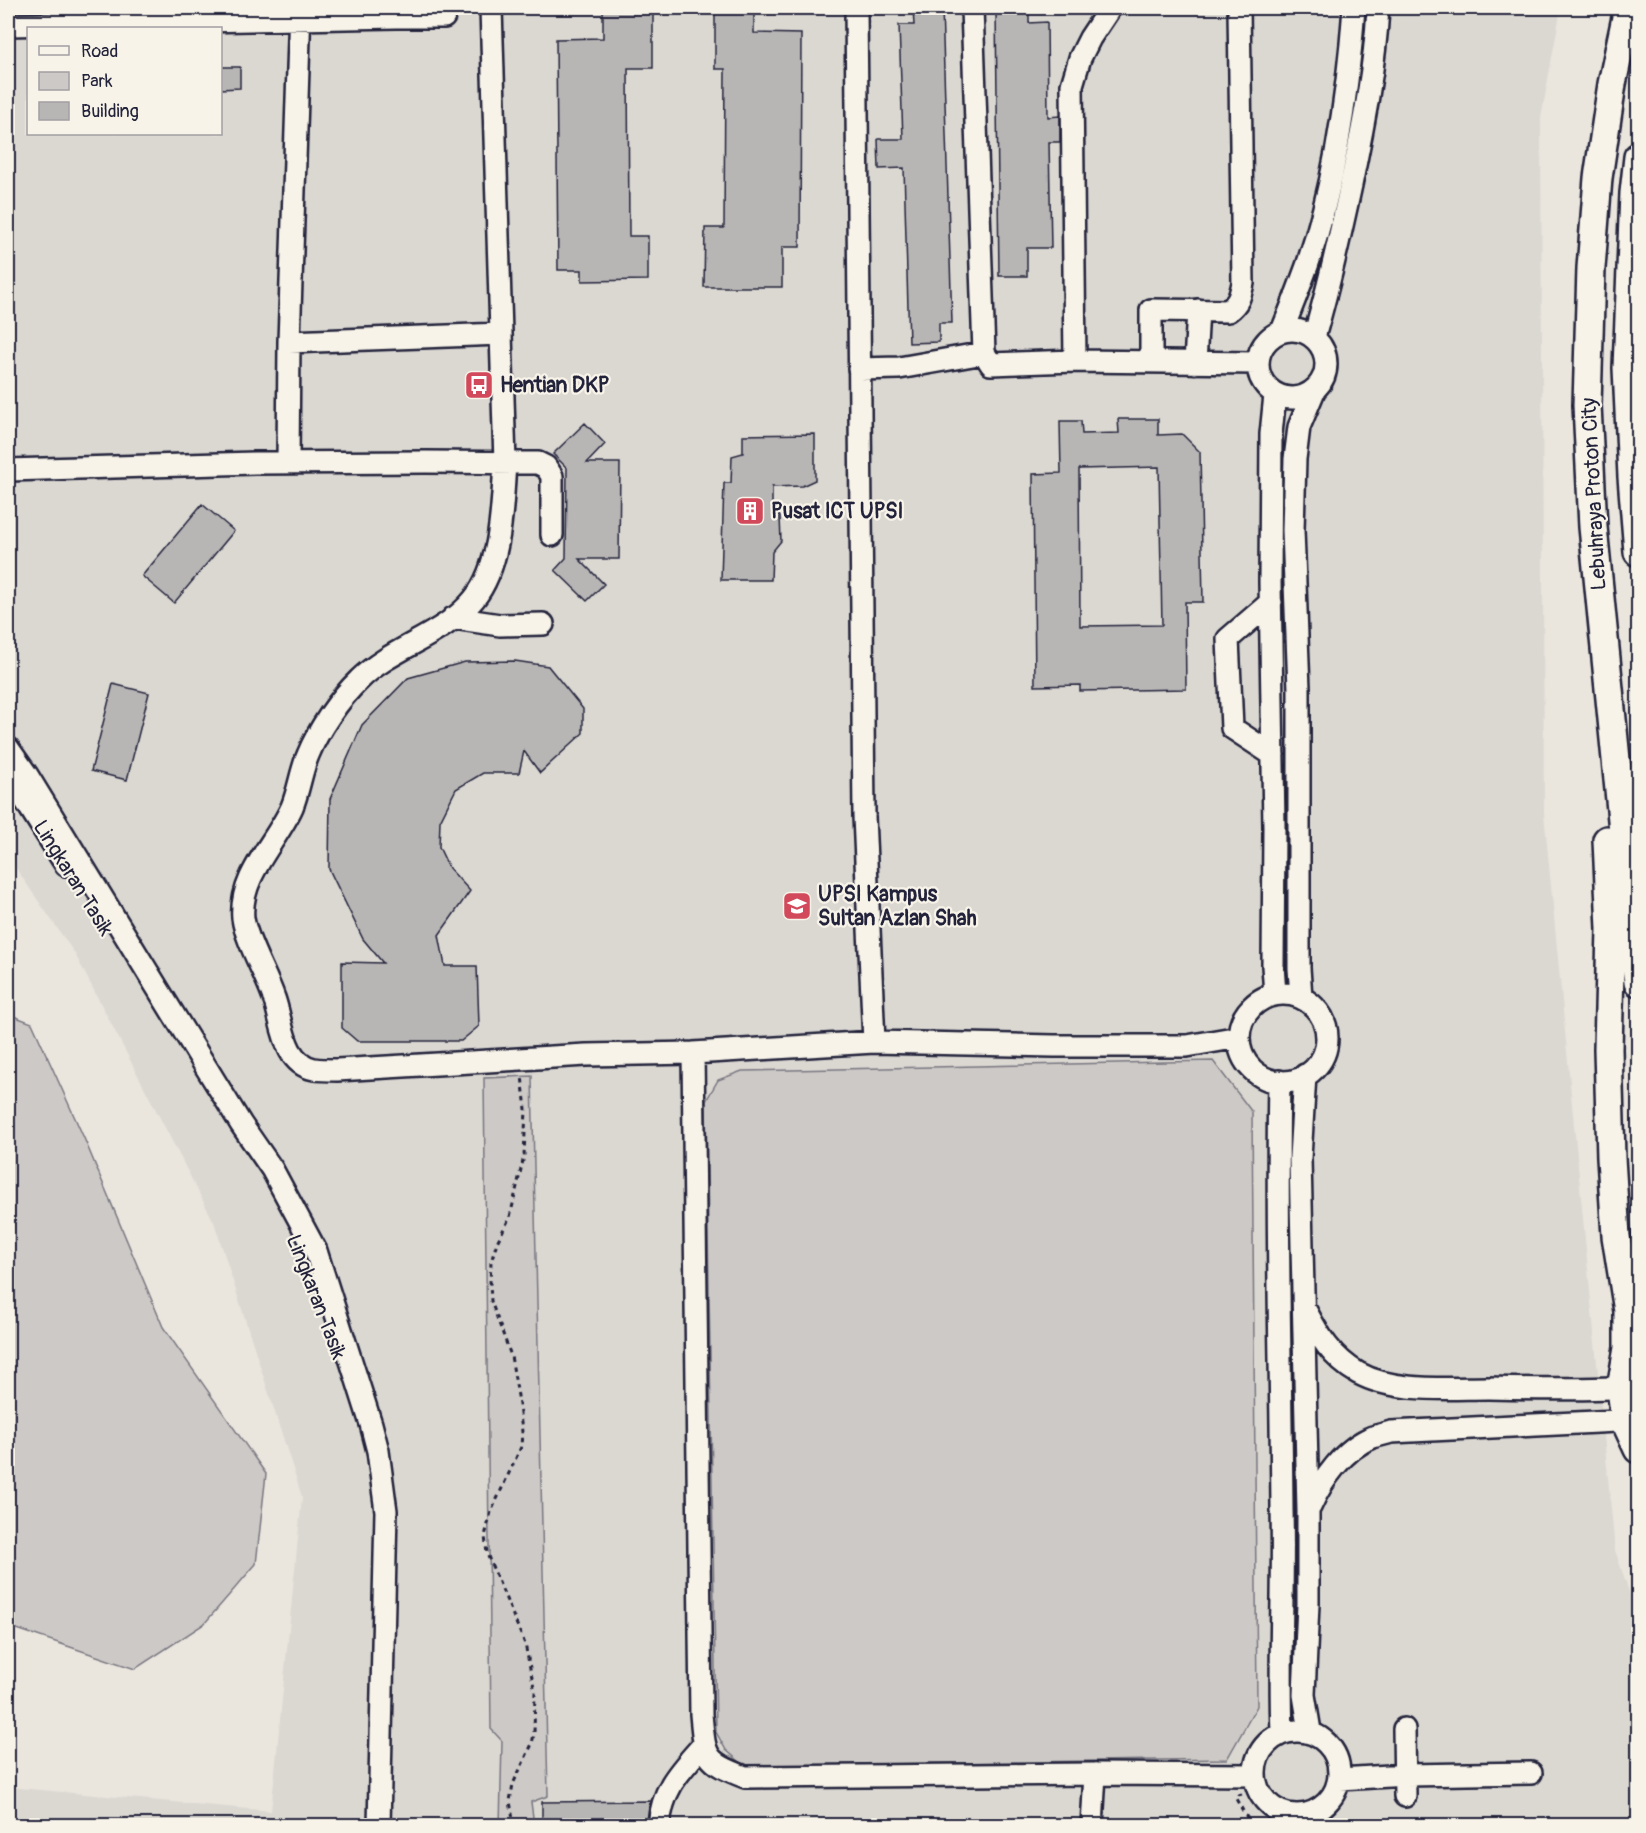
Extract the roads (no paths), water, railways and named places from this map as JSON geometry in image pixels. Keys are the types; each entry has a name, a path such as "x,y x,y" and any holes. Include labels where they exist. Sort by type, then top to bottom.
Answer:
{"main road":[{"name":"Lebuhraya Proton City","path":"1629,8 1612,84 1598,178 1591,268 1587,405 1593,527 1638,982"},
{"name":"Lebuhraya Proton City","path":"1638,157 1634,193 1626,368 1638,552"},
{"path":"1632,477 1638,511"},
{"path":"1593,527 1611,928 1608,1049 1611,1158 1616,1236 1628,1311 1632,1420 1638,1449"}],"street":[{"path":"491,8 505,463 501,522 487,577 474,599 433,633 395,653 360,679 332,711 308,754 292,806 251,879 244,898 243,917 248,937 267,977 279,1012 288,1050 298,1063 313,1069 336,1070 585,1055 693,1053 873,1042 1187,1046 1239,1037"},
{"path":"856,8 864,816 873,1042"},
{"path":"972,8 984,353 991,364 1075,361 1257,363"},
{"path":"1075,361 1072,85 1089,38 1110,8"},
{"path":"1151,363 1151,310 1228,310 1236,305 1240,297 1243,283 1239,8"},
{"path":"1282,331 1307,265 1324,203 1347,76 1354,8"},
{"path":"1314,337 1339,244 1364,125 1378,8"},
{"path":"1629,8 1638,17"},
{"path":"8,25 300,13 397,12 444,17"},
{"path":"288,463 289,342 300,13"},
{"path":"1195,363 1198,310"},
{"path":"1301,998 1299,968 1299,689 1293,530 1299,427 1314,391 1325,374 1326,364 1325,354 1314,337 1293,330 1273,335 1265,343 1257,363 1259,375 1265,387 1275,395 1295,399 1314,391"},
{"path":"289,342 501,334"},
{"path":"860,369 899,368 984,353"},
{"path":"1275,395 1271,434 1275,994"},
{"path":"8,470 288,463 538,463 546,466 552,476 552,535"},
{"path":"1271,602 1228,639 1232,728 1273,755"},
{"path":"453,618 500,625 543,624"},
{"path":"8,748 27,775 197,1054 272,1169 316,1251 365,1402 378,1451 383,1483 386,1511 379,1826"},
{"name":"Lingkaran Tasik","path":"8,773 276,1202 297,1239 314,1281 363,1430 371,1478 374,1514 364,1826"},
{"path":"1275,994 1293,995 1311,1004 1319,1013 1327,1035 1321,1058 1314,1068 1305,1076 1288,1081 1266,1078 1255,1071 1246,1062 1239,1037 1242,1022 1250,1009 1261,999 1275,994"},
{"path":"693,1053 700,1714 704,1744 709,1756 720,1767 745,1777 1095,1773 1256,1781"},
{"path":"1305,1076 1300,1158 1308,1511 1308,1604 1304,1695 1310,1731"},
{"path":"1279,1081 1277,1207 1282,1513 1280,1684 1282,1733"},
{"path":"1304,1308 1320,1338 1333,1355 1358,1372 1383,1383 1422,1387 1630,1388"},
{"path":"1532,1389 1533,1424"},
{"path":"1308,1511 1318,1489 1336,1465 1372,1437 1391,1432 1632,1420"},
{"path":"1404,1729 1405,1796"},
{"path":"1296,1730 1310,1731 1334,1750 1339,1764 1340,1779 1336,1791 1310,1819 1292,1815 1283,1819 1263,1798 1256,1781 1256,1761 1262,1749 1271,1739 1282,1733 1296,1730"},
{"path":"659,1826 666,1791 675,1776 704,1744"},
{"path":"1092,1826 1095,1773"},
{"path":"1340,1779 1406,1774 1531,1773"}],"place":[{"name":"Hentian DKP","path":"479,385"},
{"name":"Pusat ICT UPSI","path":"750,511"},
{"name":"UPSI Kampus Sultan Azlan Shah","path":"797,906"}]}
